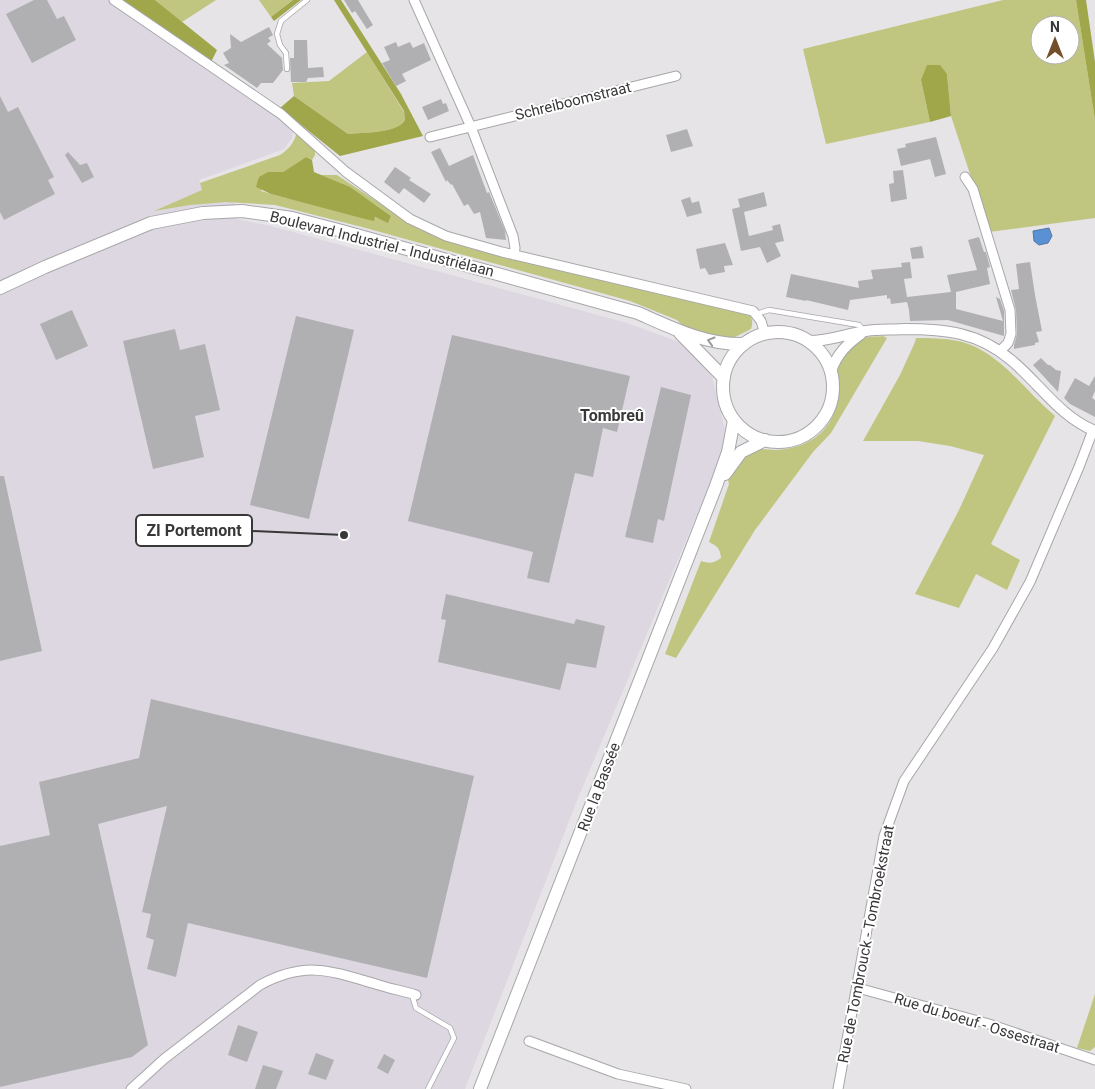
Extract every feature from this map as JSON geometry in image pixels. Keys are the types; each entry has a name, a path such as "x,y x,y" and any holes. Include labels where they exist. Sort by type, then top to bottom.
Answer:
{"main road":[{"name":"Boulevard Industriel - Industriélaan","path":"0,288 45,267 152,223 203,213 242,211 292,218 342,231 638,313 679,331 717,343 744,344"},
{"name":"Boulevard Industriel - Industriélaan","path":"679,331 724,378"},
{"path":"785,332 809,342 822,354 831,371 833,395 826,414 810,432 793,440 780,442 766,440 746,432 734,420 725,402 724,378 734,354 744,344 765,334 785,332"},
{"name":"Rue la Bassée","path":"480,1089 716,486 728,452 734,420"},
{"name":"Rue la Bassée","path":"716,486 741,452 766,440"}],"street":[{"path":"114,0 282,114 346,172 410,219 446,236 514,255 753,311 761,321 765,334"},
{"path":"414,0 470,126 513,236 514,255"},
{"name":"Schreiboomstraat","path":"430,137 676,76"},
{"path":"965,177 972,189 1010,310 1011,334 1008,343 1000,351"},
{"path":"809,342 829,340 864,331 921,329 956,332 979,340 1000,351 1063,412 1094,431"},
{"path":"831,371 838,355 846,345 864,331"},
{"name":"Rue de Tombrouck - Tombroekstraat","path":"838,1089 858,988 884,836 904,781 993,648 1026,589 1094,431"},
{"path":"131,1089 164,1059 260,985 274,978 304,970 320,969 414,994"},
{"name":"Rue du boeuf - Ossestraat","path":"858,988 989,1024 1095,1060"},
{"path":"528,1041 618,1074 686,1089"}],"lane":[{"path":"287,69 286,53 280,45 277,34 281,21 307,0"},
{"path":"756,314 769,310 778,311 859,324 864,331"},
{"path":"414,994 416,1008 450,1028 454,1038 428,1089"}],"shaded area":[{"path":"0,0 110,0 287,122 293,132 292,138 284,149 199,180 203,190 233,189 237,219 271,226 627,323 682,343 709,365 725,430 723,452 576,803 465,1089 0,1089"}],"green space":[{"path":"120,0 155,0 217,50 211,62"},
{"path":"155,0 216,0 182,22"},
{"path":"259,0 293,0 271,17"},
{"path":"293,0 301,0 274,21 271,17"},
{"path":"334,0 341,0 401,94 423,136 340,156 280,108 294,96 348,134 387,130 401,125 405,120 404,111"},
{"path":"1003,0 1076,0 1078,15 1030,15 1030,65 1080,65 1080,25 1095,120 1095,218 989,232 951,116 947,74 921,80 930,122 826,144 803,49"},
{"path":"1076,0 1086,0 1095,62 1095,120 1080,15 1078,15"},
{"path":"367,52 404,112 405,120 401,125 387,130 348,134 294,96 292,83 329,81"},
{"path":"927,65 940,65 947,74 951,116 930,122 921,80"},
{"path":"297,131 315,147 315,155 312,160 306,157 283,172 268,172 261,191 388,222 391,216 374,204 348,188 320,175 337,175 414,226 443,240 472,249 748,314 752,321 751,329 735,337 726,338 685,328 677,320 630,301 275,205 226,202 154,211 202,190 200,183 280,155 291,145"},
{"path":"306,157 312,160 314,172 350,187 391,216 388,223 375,217 374,221 271,194 256,187 259,177 268,172 283,172"},
{"path":"883,336 887,338 831,433 813,452 755,530 676,658 665,654 701,561 712,562 721,558 718,548 709,542 729,484 728,480 735,466 742,458 755,450 796,447 810,441 821,433 832,419 836,409 839,393 837,371 844,355 864,338"},
{"path":"916,338 958,341 986,353 1010,372 1055,416 991,544 1020,560 1007,590 976,574 959,608 915,594 959,510 984,455 950,446 918,441 863,441 900,375"},
{"path":"1095,994 1095,1047 1090,1051 1077,1048"}],"water":[{"path":"1049,228 1052,236 1048,243 1039,245 1034,241 1033,231"}],"building":[{"path":"34,0 47,0 57,19 64,16 76,40 32,63 6,14"},
{"path":"344,0 358,0 373,25 367,29 355,11 352,13"},
{"path":"269,27 273,35 268,38 271,41 267,44 282,58 283,70 273,83 261,83 257,88 224,65 229,63 223,53 231,48 230,34 241,42"},
{"path":"294,40 307,40 308,68 323,67 324,77 308,78 306,82 291,82 290,58 294,58"},
{"path":"396,42 398,47 410,42 413,48 424,43 431,60 402,74 406,81 396,86 382,63 390,60 384,47"},
{"path":"0,96 8,112 18,107 54,177 48,180 55,194 4,220 0,212"},
{"path":"441,99 443,104 446,103 449,111 428,120 422,107"},
{"path":"687,129 693,146 671,152 666,135"},
{"path":"936,137 946,174 935,177 930,159 901,166 897,149 906,147 905,144"},
{"path":"440,148 449,166 473,155 487,193 489,192 505,231 506,240 486,238 480,212 474,214 468,204 464,206 452,184 447,180 446,182 431,152"},
{"path":"68,152 80,165 87,163 94,177 82,183 65,155"},
{"path":"395,167 411,178 409,180 431,194 424,203 404,188 399,194 384,182"},
{"path":"903,170 907,199 891,202 889,184 894,183 893,171"},
{"path":"764,192 767,206 744,212 749,236 773,230 772,226 780,224 784,241 775,243 781,256 767,263 760,247 741,251 732,209 740,207 738,199"},
{"path":"690,197 692,203 699,201 702,213 687,217 681,200"},
{"path":"979,237 990,267 987,268 990,284 956,292 956,309 1003,321 996,297 1000,299 1004,311 1004,336 948,320 910,321 907,302 891,304 890,298 887,299 887,295 850,300 848,310 786,297 791,274 859,288 858,281 873,279 871,270 902,267 901,263 910,262 912,278 904,279 907,297 951,292 947,275 977,270 968,240"},
{"path":"725,243 733,265 724,266 725,272 709,275 705,268 700,269 696,249"},
{"path":"922,246 924,258 912,259 910,248"},
{"path":"1030,262 1042,331 1036,332 1039,342 1035,343 1035,345 1014,349 1017,334 1016,310 1011,290 1019,289 1016,264"},
{"path":"72,310 88,346 56,360 40,324"},
{"path":"296,316 354,330 309,519 250,505"},
{"path":"175,329 180,350 205,344 220,410 195,416 204,457 153,469 123,341"},
{"path":"452,335 630,376 617,432 603,428 593,477 575,473 549,583 527,578 533,552 408,521"},
{"path":"1041,358 1048,365 1061,371 1058,392 1033,365"},
{"path":"1095,376 1095,391 1092,398 1095,400 1095,417 1070,404 1064,398 1075,378 1089,386"},
{"path":"661,387 691,395 664,521 658,519 653,543 625,537"},
{"path":"0,476 4,476 42,651 0,661"},
{"path":"446,594 574,624 576,619 605,626 596,668 567,663 560,690 438,662 446,620 441,619"},
{"path":"151,699 474,776 427,978 188,923 176,977 147,969 154,940 146,937 151,914 142,912 167,806 98,824 148,1045 132,1057 0,1087 0,846 50,835 39,782 139,758"},
{"path":"238,1025 258,1032 247,1062 228,1055"},
{"path":"316,1053 334,1060 326,1080 308,1074"},
{"path":"384,1054 395,1060 388,1074 377,1068"},
{"path":"263,1065 283,1071 276,1089 255,1089"}],"place":[{"name":"ZI Portemont","path":"344,535"}],"district":[{"name":"Tombreû","path":"612,415"}]}
